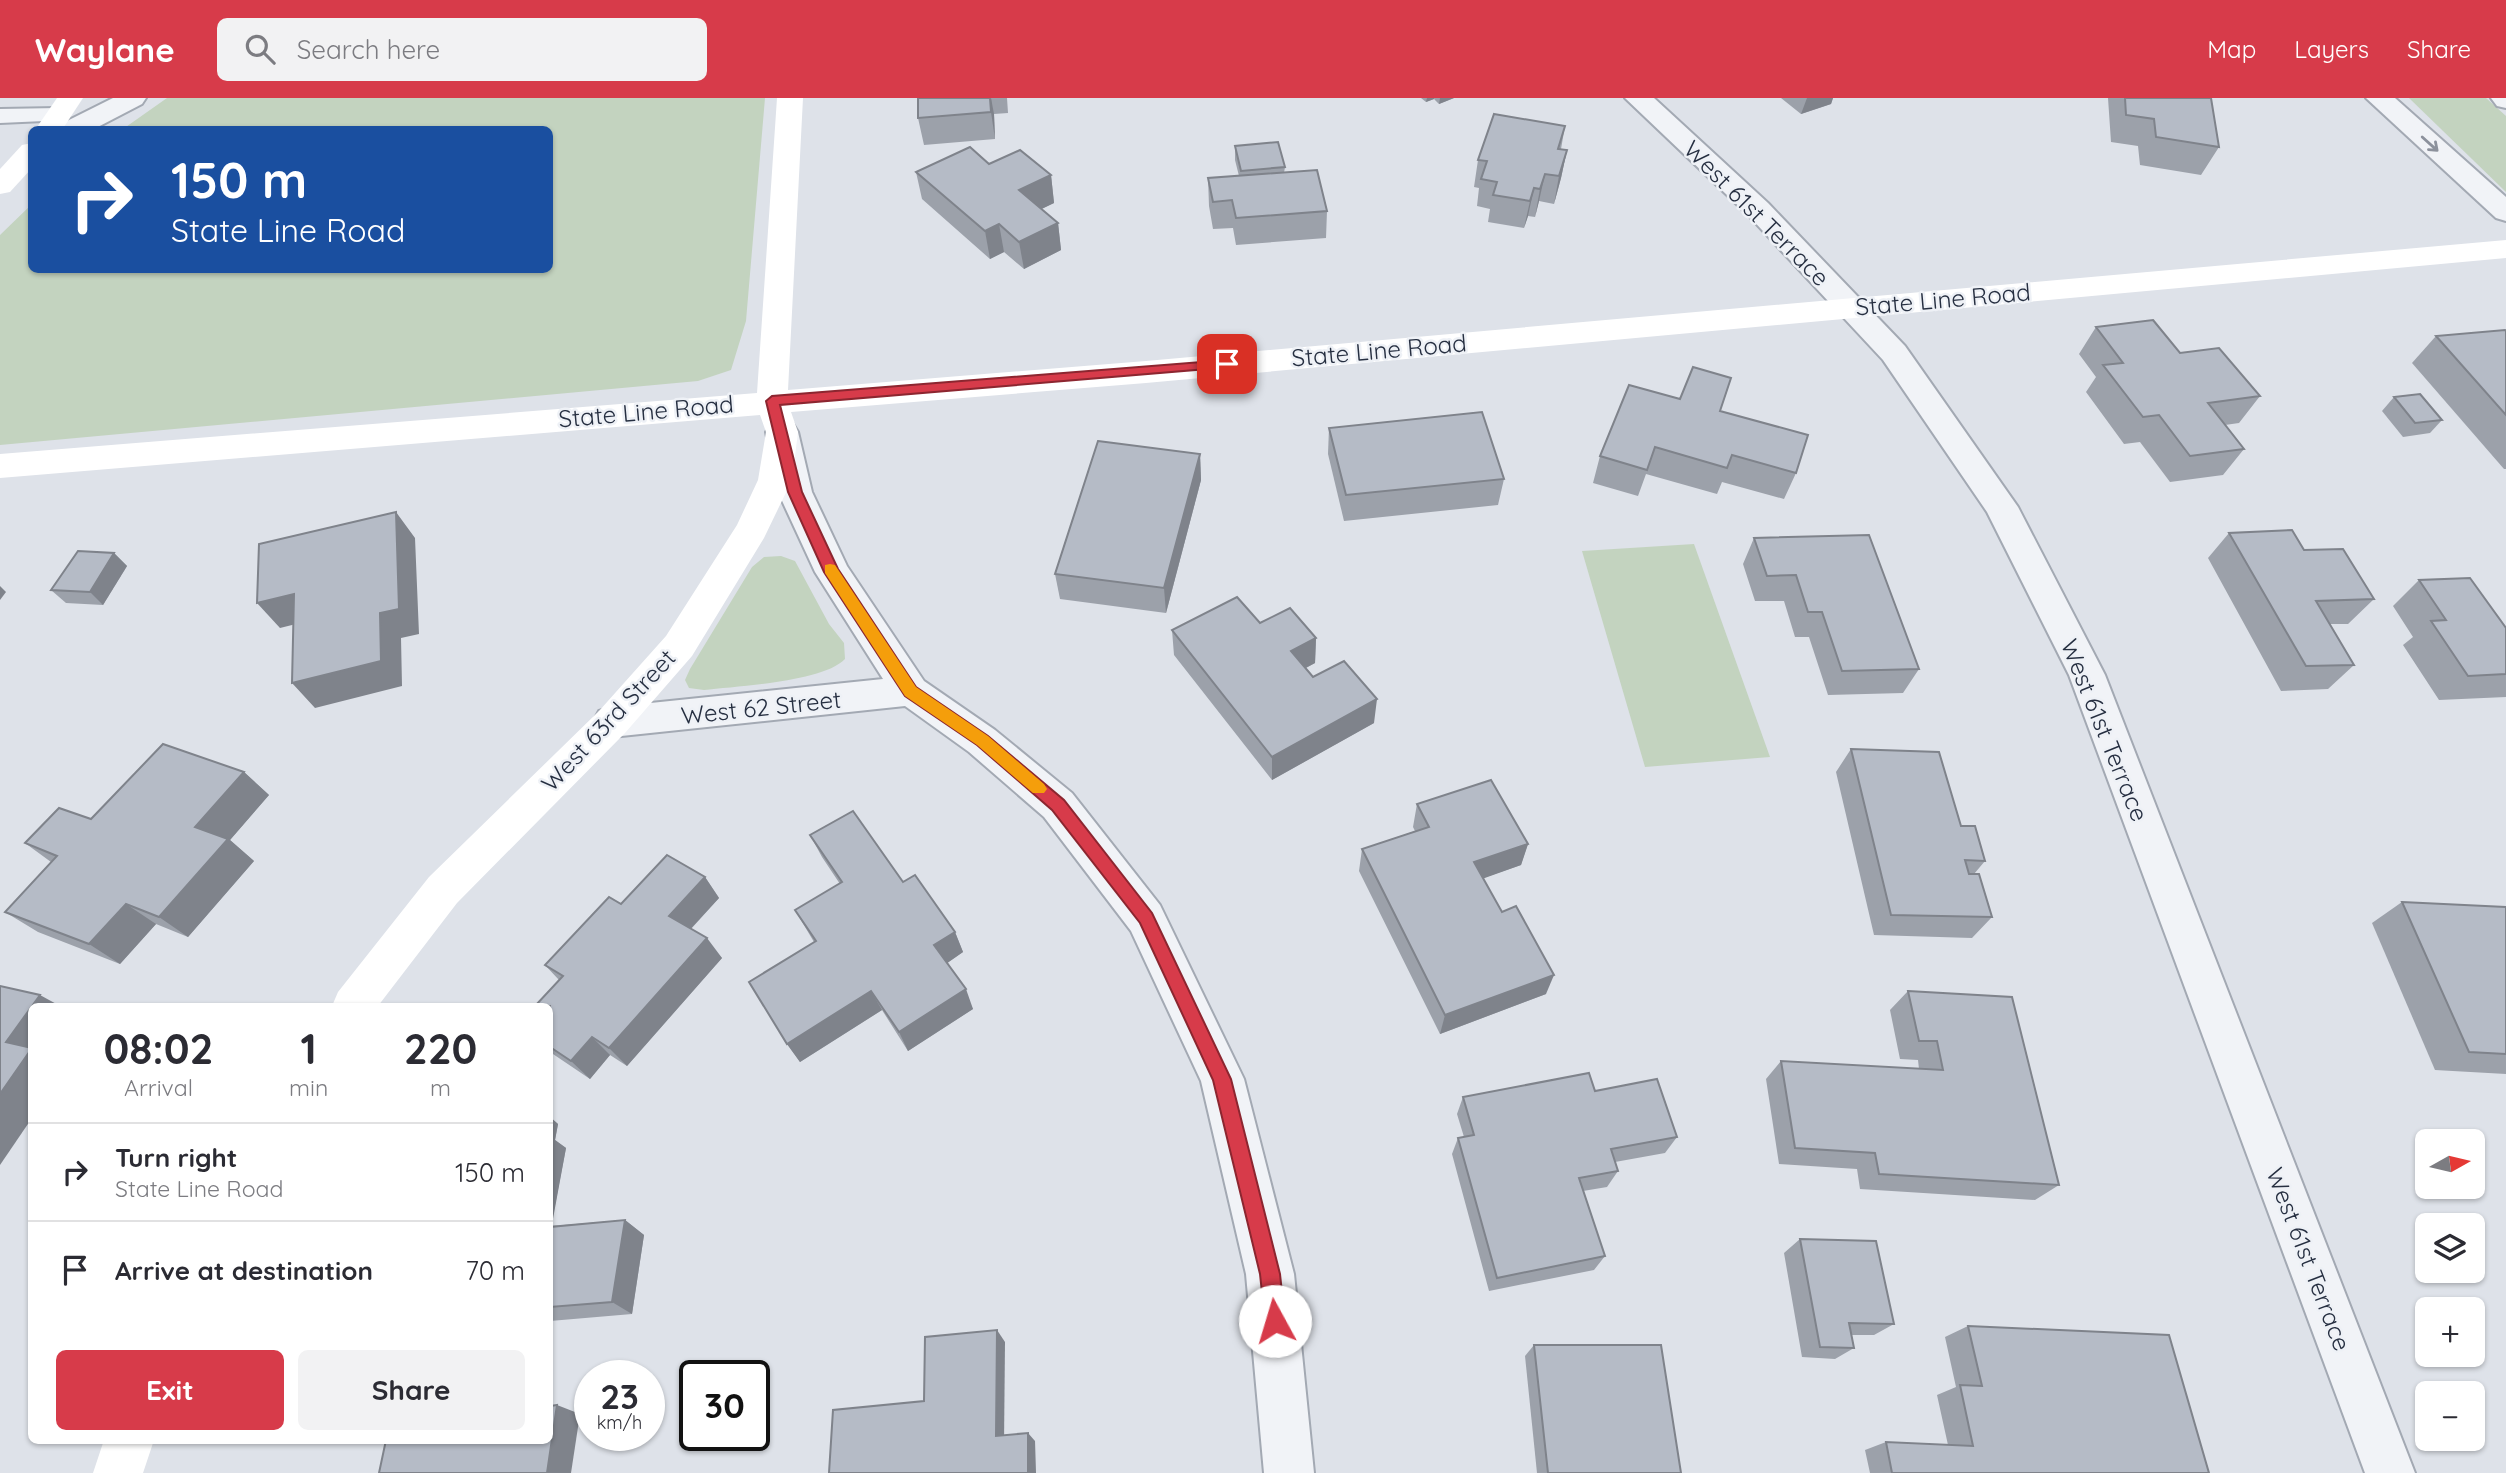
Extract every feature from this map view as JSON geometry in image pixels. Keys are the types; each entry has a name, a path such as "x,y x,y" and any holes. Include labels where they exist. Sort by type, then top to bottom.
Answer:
{"main road":[{"name":"West 63rd Street","path":"355,1003 443,890 612,722 679,646 752,528 775,480 790,98"},
{"path":"1,185 28,155"},
{"name":"State Line Road","path":"0,466 777,416 1146,372 2506,249"},
{"path":"118,1473 128,1444"}],"street":[{"path":"62,118 133,98"},
{"name":"West 61st Terrace","path":"1638,98 1758,209 1894,354 2000,507 2087,675 2390,1473"},
{"path":"2379,98 2506,212"},
{"path":"777,416 795,492 832,572 911,691 982,741 1058,805 1146,918 1222,1079 1270,1274 1289,1473"},
{"name":"West 62 Street","path":"612,722 911,691"}],"lane":[{"path":"0,116 62,118"}],"green space":[{"path":"167,98 765,98 746,321 731,370 698,381 0,445 0,235 28,208 28,273 553,273 553,126 127,126"},
{"path":"2409,98 2486,98 2506,116 2506,192"},
{"path":"1694,544 1770,757 1645,767 1582,551"},
{"path":"781,556 795,561 829,624 844,643 845,659 834,667 800,678 704,690 689,688 685,680 690,669 752,567 764,557"}],"building":[{"path":"918,98 990,98 991,112 918,118"},
{"path":"2125,98 2211,98 2219,147 2156,137 2154,119 2126,115"},
{"path":"1494,114 1565,126 1558,149 1567,150 1559,176 1545,174 1540,189 1534,188 1530,201 1493,195 1497,182 1481,179 1487,161 1478,160"},
{"path":"1278,142 1285,167 1241,171 1235,146"},
{"path":"970,147 989,164 1020,150 1051,175 1019,190 1058,223 1019,242 999,224 985,231 916,172"},
{"path":"1317,170 1327,211 1236,218 1232,200 1213,202 1208,178"},
{"path":"2153,320 2180,353 2219,348 2260,396 2208,403 2244,449 2190,456 2159,415 2143,417 2103,365 2123,363 2096,327"},
{"path":"2506,331 2506,415 2436,336"},
{"path":"1693,367 1731,378 1720,411 1808,435 1796,473 1732,455 1727,468 1655,447 1647,470 1600,456 1629,385 1680,399"},
{"path":"2420,394 2442,420 2415,423 2394,397"},
{"path":"1482,412 1504,479 1346,495 1329,428"},
{"path":"1098,441 1200,454 1164,588 1055,574"},
{"path":"396,512 399,609 380,613 381,661 292,683 294,594 257,603 259,544"},
{"path":"2292,530 2304,550 2343,549 2374,599 2316,601 2354,665 2306,666 2229,533"},
{"path":"1869,535 1919,669 1842,671 1822,612 1808,612 1796,575 1767,576 1754,538"},
{"path":"78,551 114,553 90,592 51,590"},
{"path":"2470,578 2506,628 2506,674 2468,676 2431,621 2446,620 2419,580"},
{"path":"1237,597 1260,623 1290,608 1316,638 1291,651 1313,677 1344,661 1377,699 1272,757 1172,630"},
{"path":"163,744 244,772 195,827 228,839 159,917 126,904 89,944 5,912 57,856 25,843 59,808 91,819"},
{"path":"1851,749 1939,752 1961,826 1975,826 1985,861 1965,860 1969,874 1979,874 1992,917 1891,915"},
{"path":"1491,780 1528,844 1474,862 1502,912 1516,906 1554,975 1445,1015 1362,849 1429,827 1417,804"},
{"path":"853,811 903,882 915,875 955,932 934,945 966,989 899,1032 871,991 787,1044 749,982 816,941 795,910 842,882 810,835"},
{"path":"667,855 705,877 669,916 707,938 609,1048 592,1037 571,1061 553,1049 553,1003 538,1003 563,976 545,965 609,897 621,904"},
{"path":"2402,902 2506,907 2506,1054 2469,1052"},
{"path":"0,986 40,995 34,1003 28,1003 28,1012 6,1042 28,1047 28,1054 0,1094"},
{"path":"1908,991 2012,997 2059,1185 1879,1174 1875,1153 1795,1148 1781,1061 1943,1070 1937,1041 1919,1041"},
{"path":"1589,1073 1595,1091 1657,1079 1677,1137 1611,1149 1618,1171 1579,1178 1605,1256 1497,1278 1458,1138 1474,1135 1463,1097"},
{"path":"625,1220 612,1302 553,1307 553,1227"},
{"path":"1800,1239 1876,1241 1894,1324 1849,1323 1854,1348 1820,1347"},
{"path":"1968,1326 2169,1335 2209,1473 1892,1473 1886,1442 1973,1446 1960,1385 1982,1386"},
{"path":"997,1330 996,1436 1028,1433 1028,1473 829,1473 833,1410 924,1401 925,1337"},
{"path":"1534,1345 1661,1345 1681,1473 1548,1473"},
{"path":"557,1405 553,1432 553,1406"},
{"path":"385,1444 551,1444 547,1473 379,1473"}],"slow traffic":[{"path":"830,569 911,691 982,741 1039,789"}],"route":[{"path":"1227,364 772,401 795,492 832,572 911,691 982,741 1058,805 1146,918 1222,1079 1270,1274 1275,1321"}]}
